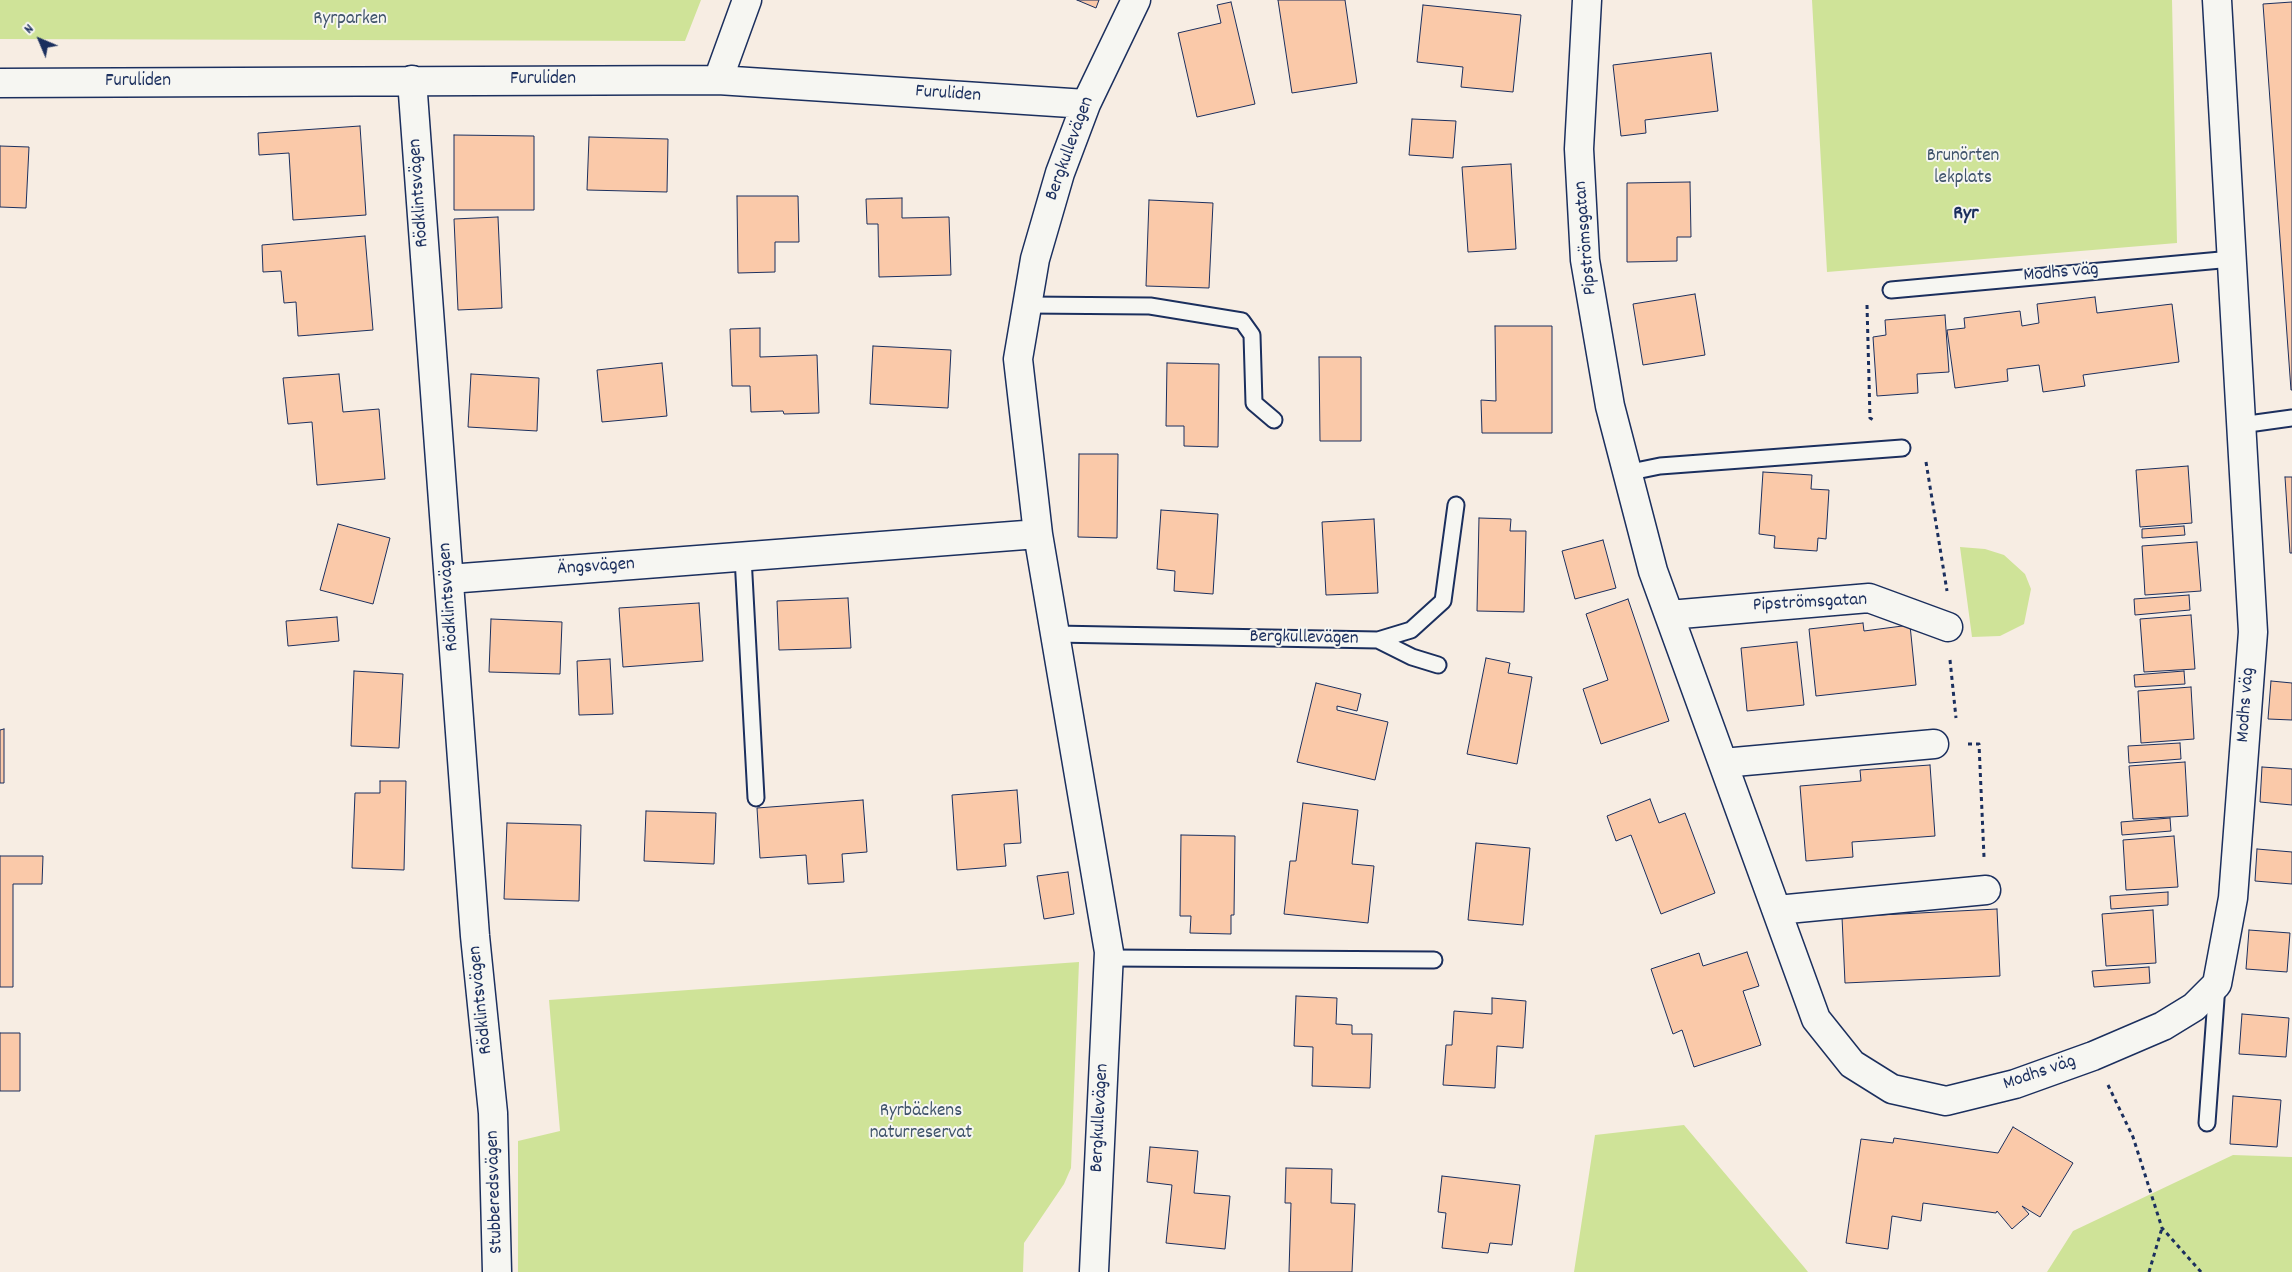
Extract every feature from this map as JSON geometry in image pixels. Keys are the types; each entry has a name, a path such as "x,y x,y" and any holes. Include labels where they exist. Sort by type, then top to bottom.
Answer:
{"street":[{"path":"718,80 747,0"},
{"name":"Bergkullevägen","path":"1098,1272 1109,958 1038,534 1018,359 1038,249 1060,173 1086,104 1136,0"},
{"name":"Pipströmsgatan","path":"1587,0 1579,149 1585,260 1610,406 1626,473 1653,571 1816,1019 1852,1064"},
{"name":"Modhs väg","path":"1852,1064 1892,1088 1946,1101 2015,1084 2093,1056 2163,1026 2194,1008 2217,984 2233,898 2253,632 2217,0"},
{"name":"Rödklintsvägen","path":"412,80 475,936 493,1113"},
{"name":"Furuliden","path":"0,83 718,80 1086,104"},
{"name":"Ängsvägen","path":"449,579 1038,534"},
{"name":"Pipströmsgatan","path":"1669,615 1869,598 1948,627"},
{"path":"1722,763 1934,744"},
{"path":"1776,910 1986,890"},
{"name":"Stubberedsvägen","path":"493,1113 497,1272"}],"lane":[{"name":"Modhs väg","path":"1891,290 2232,259"},
{"path":"1027,305 1150,306 1242,321 1252,335 1254,403 1274,420"},
{"path":"2241,425 2292,418"},
{"path":"1626,473 1660,466 1902,448"},
{"name":"Bergkullevägen","path":"1055,634 1378,640 1411,630 1443,601 1456,505"},
{"path":"744,556 756,798"},
{"path":"1378,640 1412,657 1438,665"},
{"path":"1109,958 1434,960"},
{"name":"Modhs väg","path":"2207,1123 2217,984"}],"path":[{"path":"2093,1056 2132,1137 2162,1228 2201,1272"},
{"path":"2149,1272 2162,1228"}],"green space":[{"name":"Ryrparken","path":"0,0 701,0 685,41 0,39"},
{"name":"Brunörten lekplats","path":"1812,0 2172,0 2177,243 1827,272"},
{"path":"1960,547 1985,549 2004,555 2025,574 2031,589 2024,624 2000,636 1972,637"},
{"name":"Ryrbäckens naturreservat","path":"1079,962 1071,1168 1064,1184 1024,1243 1023,1272 518,1272 518,1141 560,1131 549,1000"},
{"path":"1684,1125 1808,1272 1574,1272 1595,1135"},
{"path":"2233,1155 2292,1157 2292,1272 2047,1272 2073,1231"}],"building":[{"path":"1077,0 1099,0 1096,8"},
{"path":"1278,0 1345,0 1357,83 1292,93"},
{"path":"1231,2 1255,104 1197,117 1178,33 1221,23 1217,5"},
{"path":"2292,2 2292,390 2291,390 2263,4"},
{"path":"1423,5 1521,15 1513,92 1461,87 1463,67 1417,62"},
{"path":"1711,53 1718,111 1645,120 1646,133 1621,136 1613,65"},
{"path":"1412,119 1456,121 1453,158 1409,155"},
{"path":"360,126 366,215 293,220 289,153 259,155 258,133"},
{"path":"454,135 534,136 534,210 454,210"},
{"path":"589,137 668,139 667,192 587,190"},
{"path":"0,146 29,147 26,208 0,207"},
{"path":"1511,164 1516,249 1468,252 1462,167"},
{"path":"1690,182 1691,237 1677,237 1677,261 1627,262 1627,183"},
{"path":"737,196 798,196 799,242 775,242 775,272 738,273"},
{"path":"902,198 902,218 949,217 951,275 879,277 878,224 867,224 866,199"},
{"path":"1149,200 1213,203 1209,288 1146,286"},
{"path":"498,217 502,308 458,310 454,219"},
{"path":"365,236 373,330 298,336 296,302 284,303 281,271 263,272 262,245"},
{"path":"1695,294 1705,355 1643,365 1633,304"},
{"path":"2095,297 2097,313 2172,304 2179,362 2083,375 2085,386 2043,392 2039,365 2007,369 2008,381 1955,388 1947,330 1965,328 1964,318 2020,311 2022,326 2039,323 2037,304"},
{"path":"1945,315 1949,372 1917,374 1918,393 1877,396 1873,337 1886,335 1885,320"},
{"path":"1495,326 1552,326 1552,433 1482,433 1481,400 1496,401"},
{"path":"760,328 760,357 817,355 819,413 784,414 783,411 751,412 750,386 732,386 730,329"},
{"path":"873,346 951,350 948,408 870,404"},
{"path":"1319,357 1361,357 1361,441 1320,441"},
{"path":"662,363 667,416 602,422 597,370"},
{"path":"1167,363 1219,364 1218,447 1184,446 1184,426 1166,426"},
{"path":"339,374 343,412 379,409 385,479 317,485 312,422 288,424 283,378"},
{"path":"471,374 539,378 537,431 468,427"},
{"path":"1079,454 1118,454 1117,538 1078,537"},
{"path":"2188,466 2192,523 2140,527 2136,470"},
{"path":"1763,472 1812,475 1811,489 1829,490 1826,539 1818,538 1817,551 1774,548 1775,536 1759,534"},
{"path":"2285,477 2292,477 2292,553 2290,553"},
{"path":"1161,510 1218,514 1213,594 1174,591 1175,571 1157,569"},
{"path":"1479,518 1511,519 1510,531 1526,531 1524,612 1477,611"},
{"path":"1374,519 1378,593 1326,595 1322,522"},
{"path":"338,524 390,538 373,604 320,590"},
{"path":"2184,526 2185,535 2142,538 2142,529"},
{"path":"1603,540 1616,588 1575,599 1562,551"},
{"path":"2197,542 2201,591 2145,595 2142,546"},
{"path":"2189,595 2190,610 2135,615 2134,599"},
{"path":"848,598 851,648 779,650 777,601"},
{"path":"1628,599 1669,721 1601,744 1583,689 1608,680 1586,614"},
{"path":"699,603 703,661 623,667 619,608"},
{"path":"2191,615 2195,669 2144,672 2140,619"},
{"path":"337,617 339,641 288,646 286,621"},
{"path":"491,619 562,622 560,674 489,672"},
{"path":"1863,623 1864,631 1910,625 1916,685 1816,696 1809,629"},
{"path":"1797,642 1804,705 1747,711 1741,648"},
{"path":"1486,658 1510,663 1508,673 1532,677 1517,764 1467,754"},
{"path":"610,659 613,714 579,715 577,661"},
{"path":"354,671 403,674 399,748 351,746"},
{"path":"2184,671 2185,684 2135,687 2134,675"},
{"path":"2271,681 2292,683 2292,720 2268,719"},
{"path":"1316,683 1361,694 1357,711 1337,706 1337,710 1388,722 1375,780 1297,762"},
{"path":"2191,687 2194,739 2141,743 2138,691"},
{"path":"4,729 4,783 0,783 0,730"},
{"path":"2180,743 2181,759 2129,763 2128,746"},
{"path":"2185,762 2188,816 2133,819 2129,766"},
{"path":"1930,765 1935,836 1852,842 1853,857 1806,861 1800,786 1861,781 1860,770"},
{"path":"2262,767 2292,769 2292,805 2260,802"},
{"path":"380,781 406,781 404,870 352,868 355,793 380,793"},
{"path":"1017,790 1021,843 1004,844 1006,866 957,870 952,795"},
{"path":"1650,799 1659,823 1685,813 1715,893 1661,914 1631,835 1616,841 1607,816"},
{"path":"863,800 867,852 842,854 844,882 808,884 806,855 760,858 757,808"},
{"path":"1303,803 1358,810 1352,864 1374,866 1368,923 1284,914 1290,861 1296,861"},
{"path":"646,811 716,813 714,864 644,861"},
{"path":"2170,818 2171,831 2122,835 2121,822"},
{"path":"507,823 581,825 579,901 504,899"},
{"path":"1181,835 1235,836 1234,915 1231,915 1231,934 1190,933 1191,916 1180,916"},
{"path":"2174,836 2178,887 2126,890 2123,840"},
{"path":"1476,843 1530,848 1523,925 1468,920"},
{"path":"2257,849 2292,852 2292,884 2255,881"},
{"path":"0,856 43,856 42,884 13,884 13,987 0,987"},
{"path":"1068,872 1074,914 1044,919 1037,876"},
{"path":"2168,892 2168,905 2111,909 2110,896"},
{"path":"1997,909 2000,976 1845,983 1842,917"},
{"path":"2153,910 2156,963 2106,966 2102,914"},
{"path":"2249,930 2290,933 2287,972 2246,969"},
{"path":"1747,952 1759,986 1743,991 1761,1045 1694,1067 1682,1030 1673,1034 1651,969 1699,953 1703,966"},
{"path":"2149,967 2150,983 2094,987 2092,971"},
{"path":"1296,996 1337,998 1336,1024 1352,1025 1352,1034 1372,1034 1370,1088 1312,1086 1313,1047 1294,1046"},
{"path":"1492,998 1526,1001 1523,1048 1497,1046 1495,1088 1443,1085 1446,1045 1452,1045 1454,1011 1492,1014"},
{"path":"2242,1014 2289,1018 2286,1057 2239,1054"},
{"path":"0,1033 20,1033 20,1091 0,1091"},
{"path":"2233,1096 2281,1100 2277,1147 2230,1144"},
{"path":"2013,1127 2073,1163 2040,1217 2022,1206 2029,1214 2012,1229 1997,1211 1996,1213 1923,1203 1921,1221 1892,1216 1888,1249 1846,1243 1861,1139 1893,1143 1894,1138 1998,1153"},
{"path":"1150,1147 1198,1151 1194,1193 1230,1196 1225,1249 1166,1243 1172,1185 1147,1182"},
{"path":"1286,1168 1332,1169 1331,1203 1355,1204 1352,1272 1289,1272 1291,1203 1285,1203"},
{"path":"1442,1176 1520,1185 1512,1245 1490,1243 1488,1253 1442,1248 1446,1213 1438,1212"}],"district":[{"name":"Ryr","path":"1966,215"}]}
